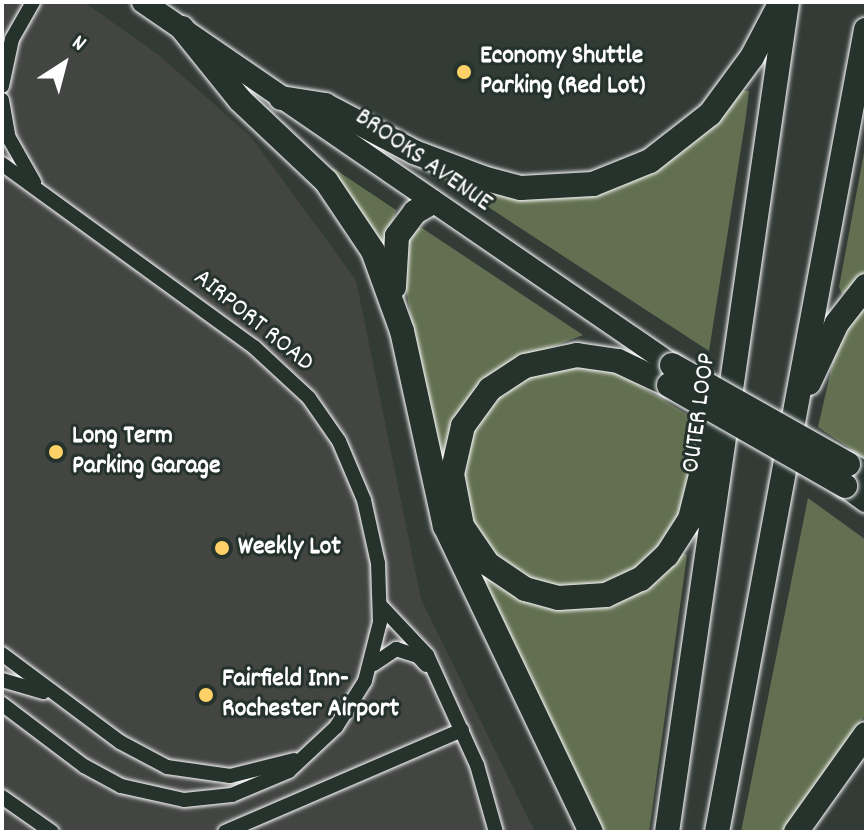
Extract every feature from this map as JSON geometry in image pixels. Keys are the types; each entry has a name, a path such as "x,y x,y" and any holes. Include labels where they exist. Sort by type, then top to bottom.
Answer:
{"highway":[{"path":"281,98 325,105 414,152 483,178 521,188 593,184 650,161 710,114 752,57 781,2"},
{"name":"OUTER LOOP","path":"667,832 787,2"},
{"path":"182,28 240,100 302,156 344,204 378,263 402,331"},
{"path":"717,832 866,30"},
{"path":"432,202 409,217 395,245 392,271 434,490 450,538 591,832"},
{"path":"795,414 837,323 866,286"},
{"path":"732,385 709,435 690,519 648,574 606,595 568,599 525,589 488,564 462,526 452,474 463,426 490,389 525,366 577,355 618,361 670,375 853,475"},
{"path":"796,832 866,734"}],"main road":[{"name":"BROOKS AVENUE","path":"143,2 432,202 670,375"},
{"path":"853,475 866,501"}],"street":[{"path":"2,86 8,50 33,2"},
{"name":"AIRPORT ROAD","path":"2,100 17,157 55,202"},
{"name":"AIRPORT ROAD","path":"2,164 254,347 309,398 339,441 364,500 380,605 371,667 353,704 322,743"},
{"path":"380,605 427,655 462,730 496,832"},
{"path":"371,667 396,649 418,656 437,677"},
{"path":"2,654 84,717"},
{"path":"2,680 35,688 149,760 203,775 264,771 322,743"},
{"path":"2,704 84,766 131,790 184,800 232,795 279,777 322,743"},
{"path":"225,832 462,730"},
{"path":"2,797 52,832"}],"shaded area":[{"path":"2,2 84,2 160,56 251,137 356,280 421,599 535,832 2,832"}],"green space":[{"path":"742,91 749,91 745,123 709,351 425,166 596,188"},
{"path":"866,142 866,273 842,294 839,287"},
{"path":"333,168 396,210 382,255 332,177"},
{"path":"422,228 583,335 515,361 444,467 418,363 401,258 414,229"},
{"path":"866,295 866,459 818,427 834,357"},
{"path":"566,363 613,369 698,421 693,470 674,526 647,564 606,585 552,587 506,568 473,531 460,478 465,443 501,388"},
{"path":"808,498 866,540 866,714 785,832 741,832"},
{"path":"677,551 687,555 649,832 602,832 472,559 568,607"}],"place":[{"name":"Economy Shuttle Parking (Red Lot)","path":"464,72"},
{"name":"Long Term Parking Garage","path":"56,452"},
{"name":"Weekly Lot","path":"222,548"},
{"name":"Fairfield Inn- Rochester Airport","path":"206,695"}]}
